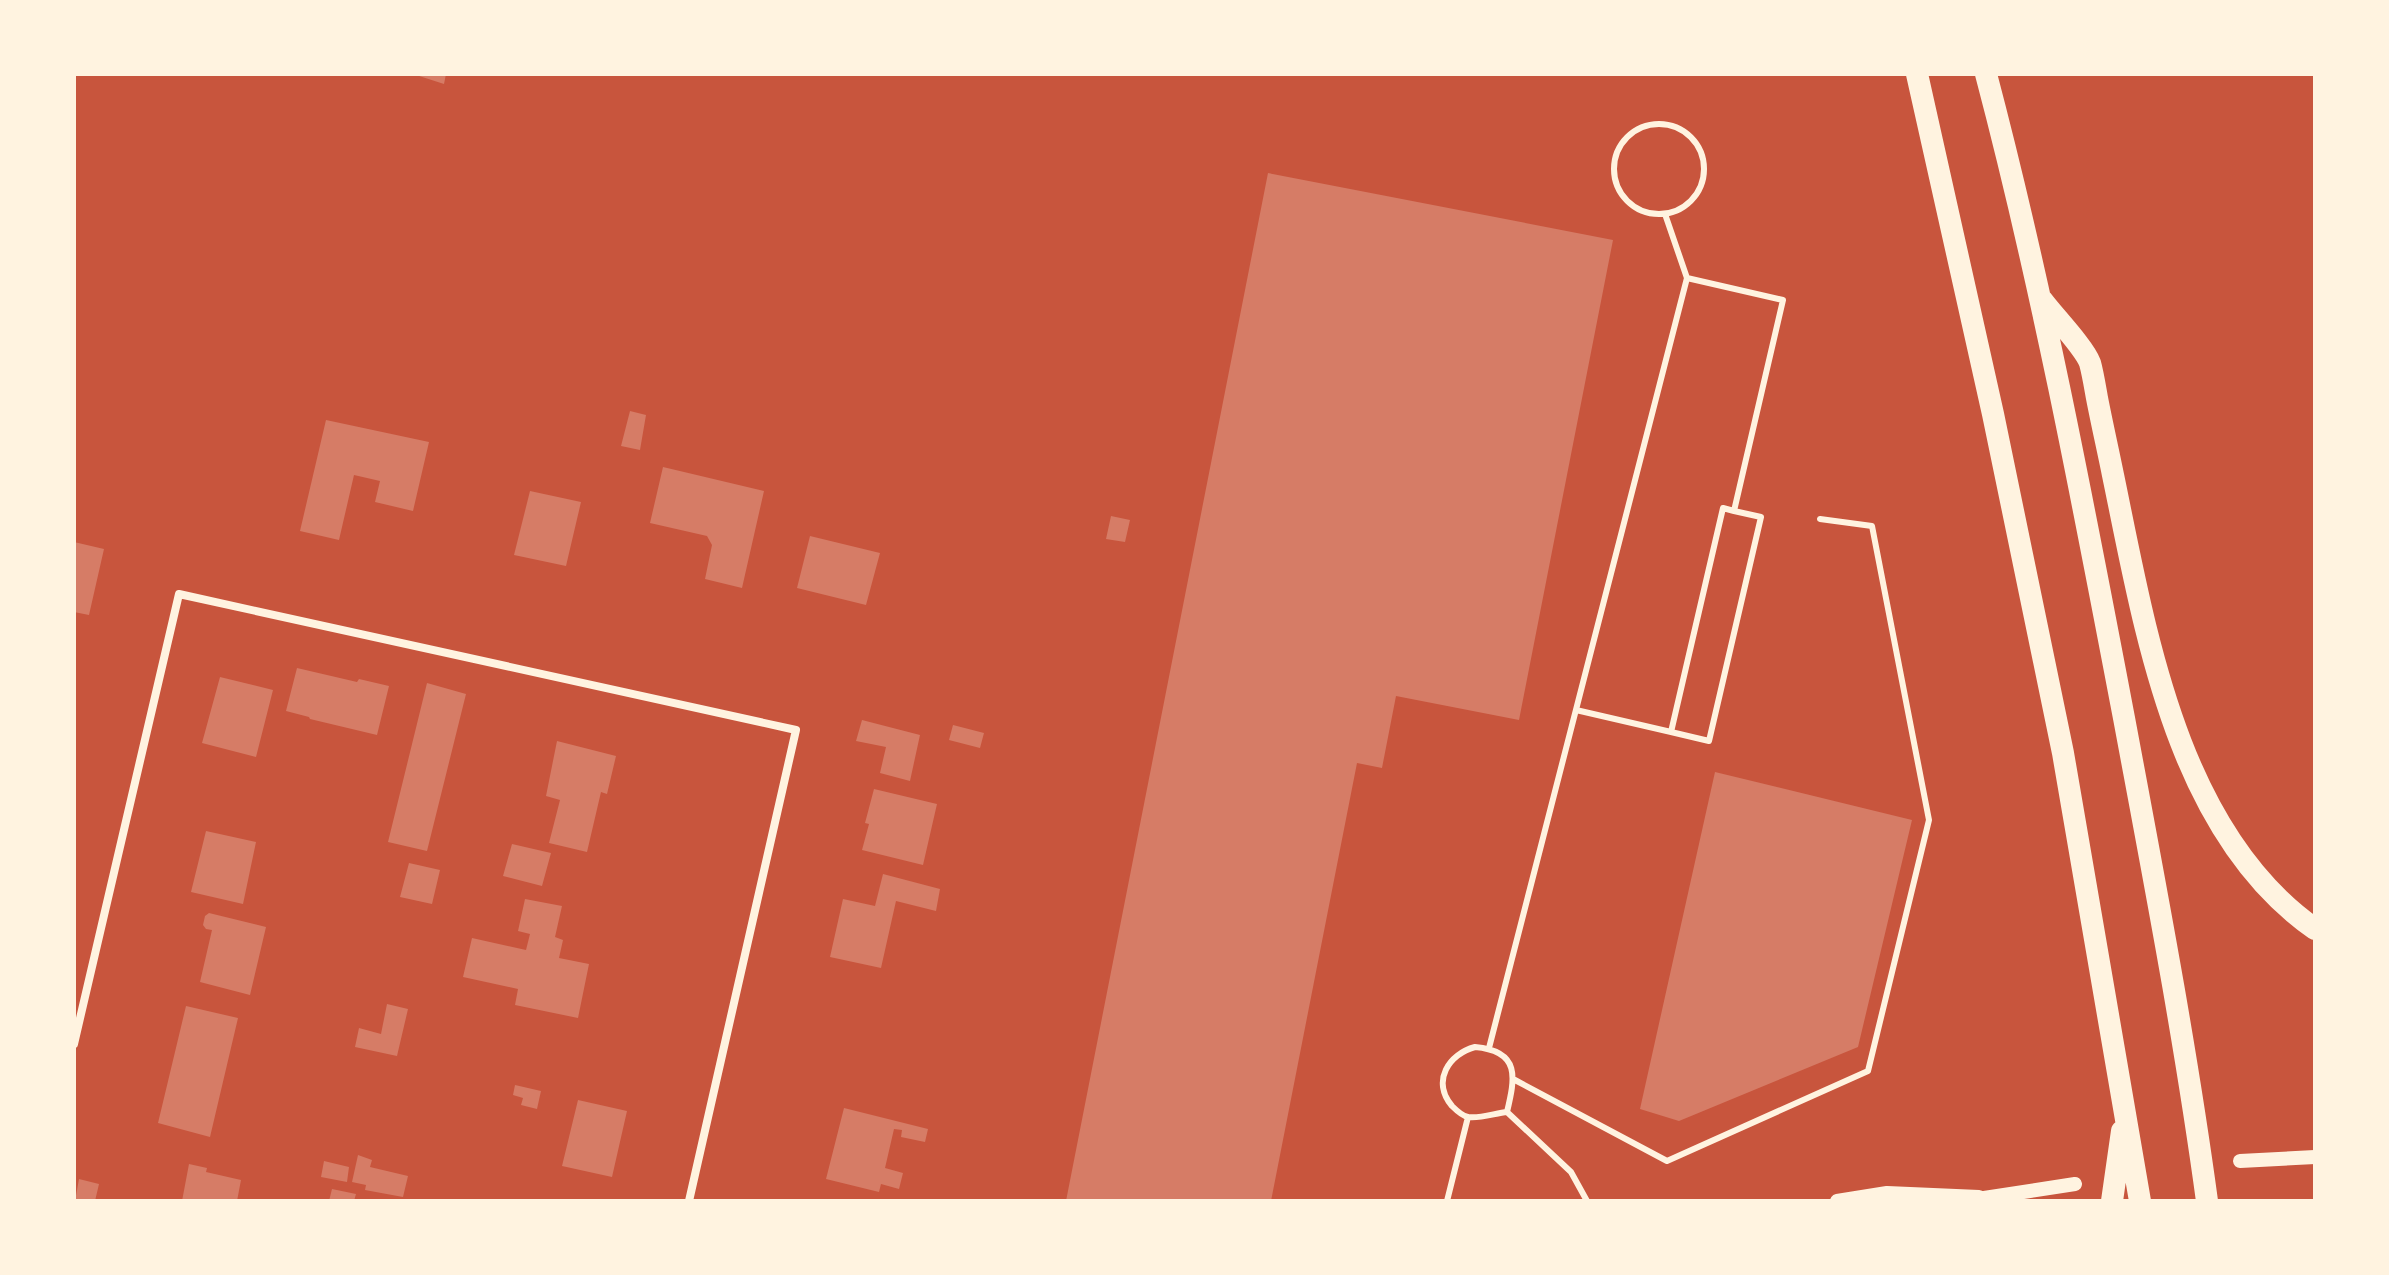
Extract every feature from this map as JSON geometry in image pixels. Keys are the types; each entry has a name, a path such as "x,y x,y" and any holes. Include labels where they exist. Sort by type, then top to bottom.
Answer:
{"highway":[{"path":"1917,74 1993,414 2063,753 2140,1201"},
{"path":"1986,74 2039,297 2100,591 2189,1070 2207,1201"},
{"path":"2039,297 2089,360 2134,577 2164,694 2189,760 2218,821 2257,877 2299,918 2315,929"},
{"path":"2112,1201 2125,1106"}],"street":[{"path":"74,1044 179,594 796,730 689,1201"},
{"path":"2240,1161 2315,1157"},
{"path":"1837,1201 1887,1193 1973,1199 2075,1184"}],"lane":[{"path":"1653,125 1669,125 1683,131 1695,141 1702,155 1704,171 1701,187 1680,209 1665,214 1649,213 1634,207 1615,183 1617,152 1625,139 1638,129 1653,125"},
{"path":"1489,1048 1687,278 1665,214"},
{"path":"1687,278 1783,300 1734,511"},
{"path":"1576,710 1709,741 1761,517 1723,508 1671,732"},
{"path":"1515,1080 1667,1161 1868,1071 1929,820 1872,526 1820,519"},
{"path":"1475,1047 1489,1048 1501,1055 1510,1066 1515,1080 1507,1112 1468,1117 1456,1110 1442,1086 1444,1072 1451,1059 1475,1047"},
{"path":"1507,1112 1571,1172 1587,1201"},
{"path":"1447,1201 1468,1117"}],"building":[{"path":"413,74 446,74 444,84"},
{"path":"1268,173 1613,240 1519,720 1396,696 1382,768 1357,763 1271,1201 1066,1201"},
{"path":"630,411 646,415 640,450 621,446"},
{"path":"326,420 429,442 413,511 375,502 380,481 354,475 339,540 300,531"},
{"path":"663,467 764,491 742,588 705,579 712,545 707,536 650,523"},
{"path":"530,491 581,502 566,566 514,555"},
{"path":"1111,516 1130,520 1125,542 1106,539"},
{"path":"810,536 880,553 866,605 797,588"},
{"path":"74,542 104,549 89,615 74,612"},
{"path":"297,668 389,686 377,735 286,711"},
{"path":"220,677 273,690 256,757 202,743"},
{"path":"427,683 466,694 427,851 388,842"},
{"path":"862,720 920,735 910,781 880,773 886,747 856,741"},
{"path":"953,725 984,733 980,748 949,740"},
{"path":"557,741 616,756 607,794 601,792 587,852 549,843 560,800 546,796"},
{"path":"1715,772 1912,820 1858,1047 1679,1121 1640,1109"},
{"path":"874,789 937,804 923,865 862,850"},
{"path":"206,831 256,842 243,904 191,892"},
{"path":"512,844 551,853 542,886 503,876"},
{"path":"409,863 440,870 432,904 400,897"},
{"path":"883,874 940,889 936,911 896,901 881,968 830,957 843,899 875,906"},
{"path":"525,899 562,906 555,937 563,940 559,958 589,964 578,1018 515,1005 518,989 463,977 472,938 526,950 530,934 518,931"},
{"path":"209,913 266,927 250,995 200,982 212,930 203,925"},
{"path":"387,1004 408,1009 397,1056 355,1047 359,1028 381,1034"},
{"path":"186,1006 238,1018 210,1137 158,1123"},
{"path":"515,1085 541,1091 537,1109 521,1105 523,1098 513,1095"},
{"path":"578,1100 627,1111 612,1177 562,1166"},
{"path":"844,1108 928,1129 925,1142 901,1137 902,1130 894,1129 885,1168 903,1173 899,1189 881,1184 879,1192 826,1179"},
{"path":"358,1155 372,1160 370,1167 408,1176 403,1197 365,1190 366,1185 352,1182"},
{"path":"324,1161 349,1167 347,1182 321,1177"},
{"path":"189,1164 207,1168 206,1172 241,1180 237,1201 182,1201"},
{"path":"79,1179 99,1184 95,1201 75,1201"},
{"path":"332,1189 356,1194 354,1201 329,1201"}]}
